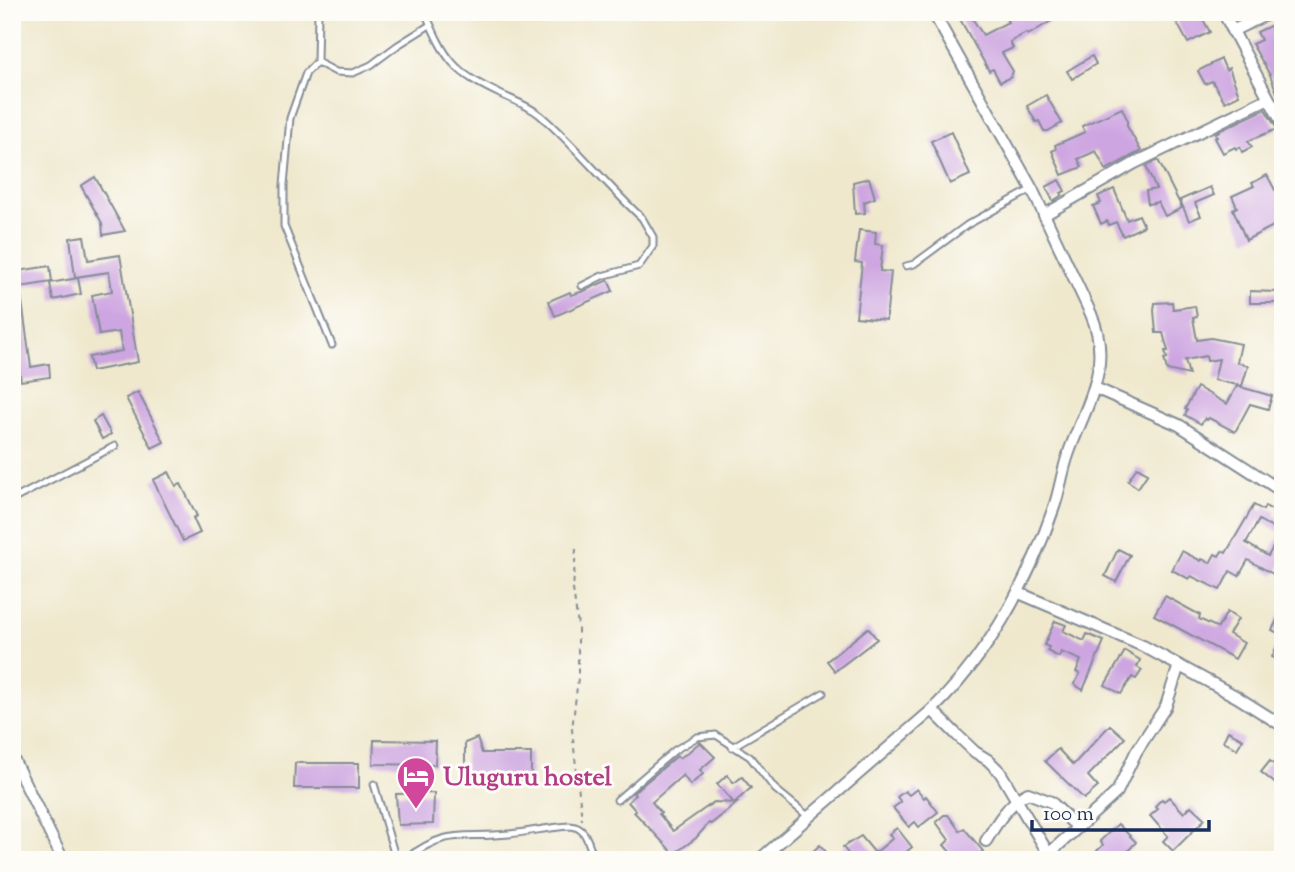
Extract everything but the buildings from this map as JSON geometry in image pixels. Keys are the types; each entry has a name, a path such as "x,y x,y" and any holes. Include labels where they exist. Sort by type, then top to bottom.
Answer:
{"street":[{"path":"759,860 932,710 956,687 995,635 1019,593 1054,506 1067,457 1095,388 1100,366 1098,328 1032,189 933,12"},
{"path":"1223,12 1283,125"},
{"path":"1232,31 1272,12"},
{"path":"1044,215 1135,163 1267,99"},
{"path":"1095,388 1179,425 1283,492"},
{"path":"1019,593 1103,628 1179,665 1237,696 1283,726"},
{"path":"932,710 975,752 995,767 1017,800 1045,856 1117,792 1136,752 1166,706 1179,665"},
{"path":"12,757 63,860"},
{"path":"986,841 997,822 1017,800 1028,793 1051,802 1077,827"}],"lane":[{"path":"318,12 317,62 306,73 290,118 284,185 284,226 332,345"},
{"path":"425,12 444,54 453,66 471,80 536,112 565,137 649,228 653,246 639,266 615,272 582,286"},
{"path":"317,62 336,72 353,73 371,65 430,25"},
{"path":"906,266 914,264 967,225 1032,189"},
{"path":"12,500 114,446"},
{"path":"732,747 823,693"},
{"path":"617,800 675,750 697,737 716,736 750,757 775,789 809,817"},
{"path":"374,784 396,860"},
{"path":"404,860 446,836 506,835 565,826 577,827 583,832 595,860"}],"path":[{"path":"576,549 573,589 578,626 578,678 572,730 583,832"}],"place":[{"name":"Uluguru hostel","path":"416,810"}]}
